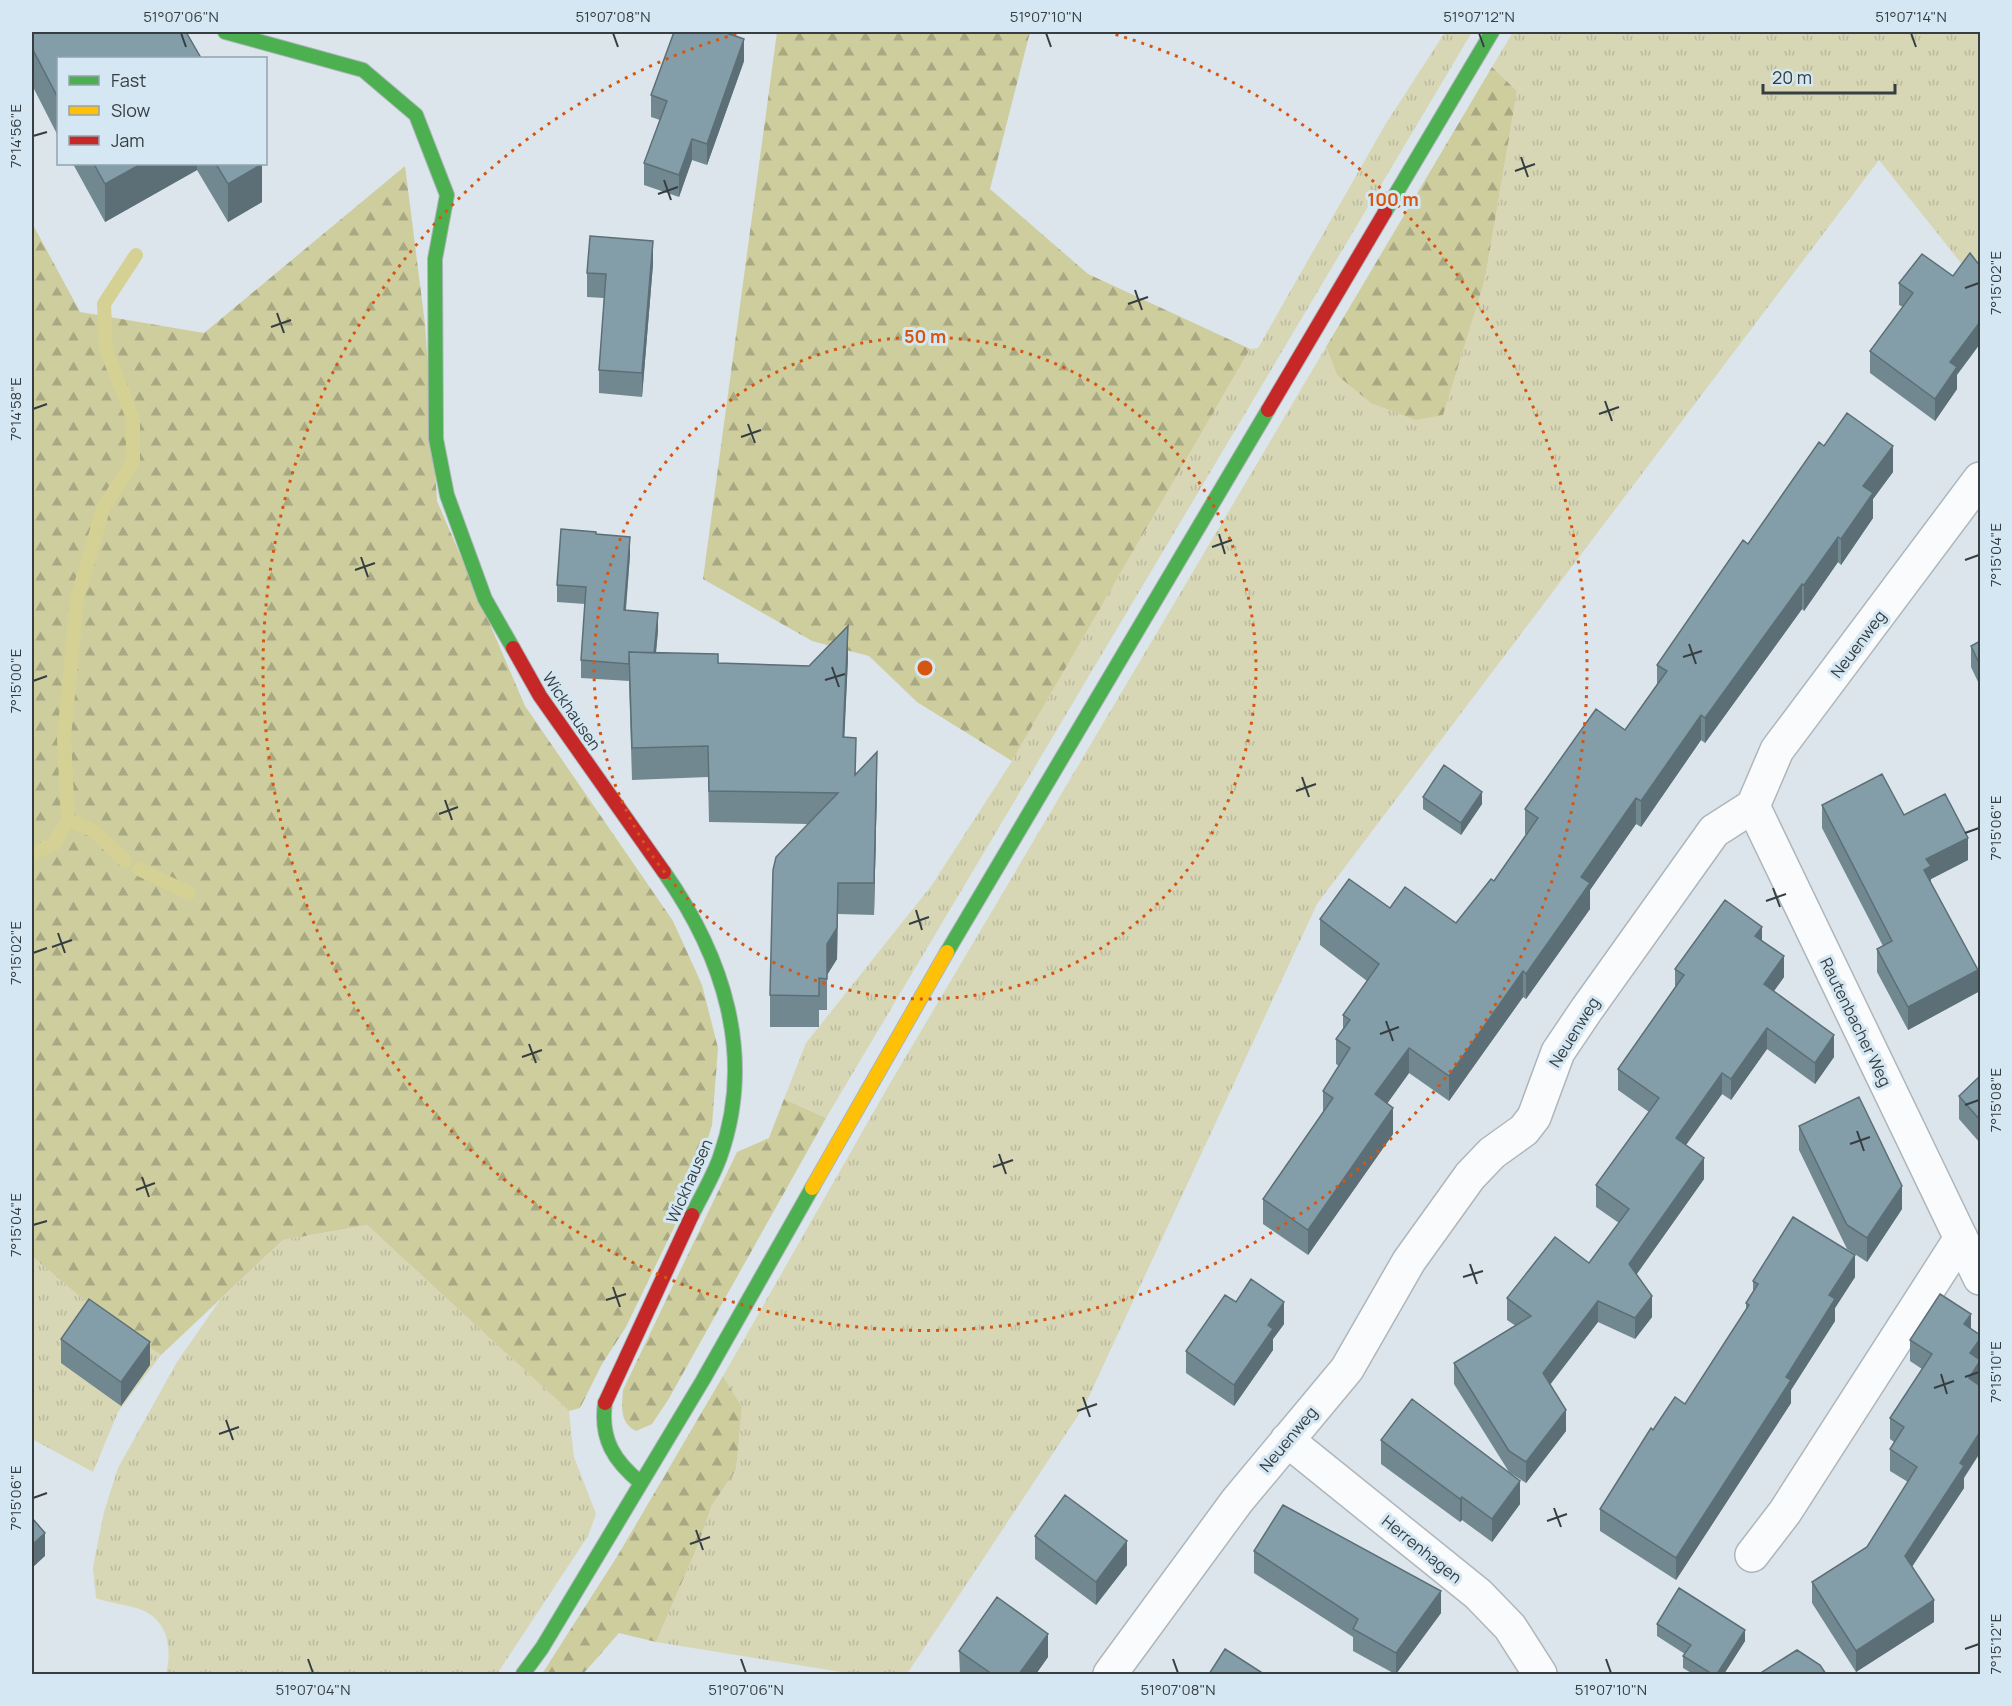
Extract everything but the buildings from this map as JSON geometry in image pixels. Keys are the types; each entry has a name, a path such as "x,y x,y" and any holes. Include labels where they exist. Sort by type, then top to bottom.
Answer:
{"main road":[{"name":"Wickhausen","path":"225,32 363,70 416,115 447,195 435,259 436,439 447,495 485,599 540,696 691,911 710,949 730,1011 735,1040 735,1082 729,1126 720,1157 606,1396 601,1423 610,1450 624,1470 641,1483"},
{"path":"523,1674 542,1648 703,1380 913,1010 1492,32"}],"street":[{"name":"Neuenweg","path":"1110,1674 1238,1501 1347,1369 1409,1261 1470,1176 1492,1153 1524,1130 1534,1118 1558,1052 1702,846 1714,831 1753,806 1777,750 1980,479"},
{"name":"Rautenbacher Weg","path":"1753,806 1980,1278"},
{"path":"1752,1555 1785,1512 1961,1238"},
{"name":"Herrenhagen","path":"1287,1440 1478,1594 1510,1627 1540,1674"}],"green space":[{"path":"777,32 1030,32 990,189 1088,274 1250,349 1012,761 917,702 869,656 812,641 703,579"},
{"path":"1445,32 1472,32 826,1118 784,1099 806,1043 932,885 1012,761 1250,349 1258,348 1385,125"},
{"path":"1513,32 1980,32 1980,287 1879,160 1317,904 1085,1405 907,1674 854,1674 656,1642 698,1545 712,1505 736,1470 742,1407 723,1376 889,1085 1326,347 1337,375 1462,346 1485,279 1517,91 1492,67"},
{"path":"1492,67 1517,91 1485,279 1443,415 1416,420 1371,403 1337,375 1326,347"},
{"path":"405,166 425,324 437,501 525,706 673,921 702,985 718,1048 712,1125 693,1188 626,1327 602,1364 580,1408 569,1411 367,1225 283,1240 161,1355 98,1312 32,1256 32,223 80,312 204,333"},
{"path":"784,1099 826,1118 668,1400 652,1424 636,1431 624,1419 623,1390 737,1152 769,1138"},
{"path":"367,1225 569,1411 574,1457 596,1514 588,1536 497,1674 166,1674 168,1647 158,1621 142,1610 96,1598 93,1567 104,1512 118,1468 177,1362 220,1300 283,1240"},
{"path":"32,1256 98,1312 161,1355 118,1412 93,1472 32,1439"},
{"path":"723,1376 742,1407 736,1470 712,1505 698,1545 656,1642 619,1633 583,1674 542,1674 618,1555"}],"waterway":[{"path":"32,854 54,844 68,820 64,737 77,599 103,509 133,461 133,418 106,349 104,304 136,255"},
{"path":"68,820 93,830 125,861"},
{"path":"139,869 189,893"}],"traffic: fast":[{"path":"225,32 363,70 416,115 447,195 435,259 436,439 447,495 485,599 513,648"},
{"path":"1385,212 1492,32"},
{"path":"947,952 1268,410"},
{"path":"664,872 685,904 703,938 717,972 728,1008 734,1044 735,1081 730,1119 720,1157 692,1215"},
{"path":"523,1674 542,1648 703,1380 812,1188"},
{"path":"605,1403 605,1428 611,1448 616,1458 641,1483"}],"traffic: slow":[{"path":"812,1188 947,952"}],"traffic: jam":[{"path":"1268,410 1385,212"},
{"path":"513,648 540,696 664,872"},
{"path":"605,1403 692,1215"}]}
